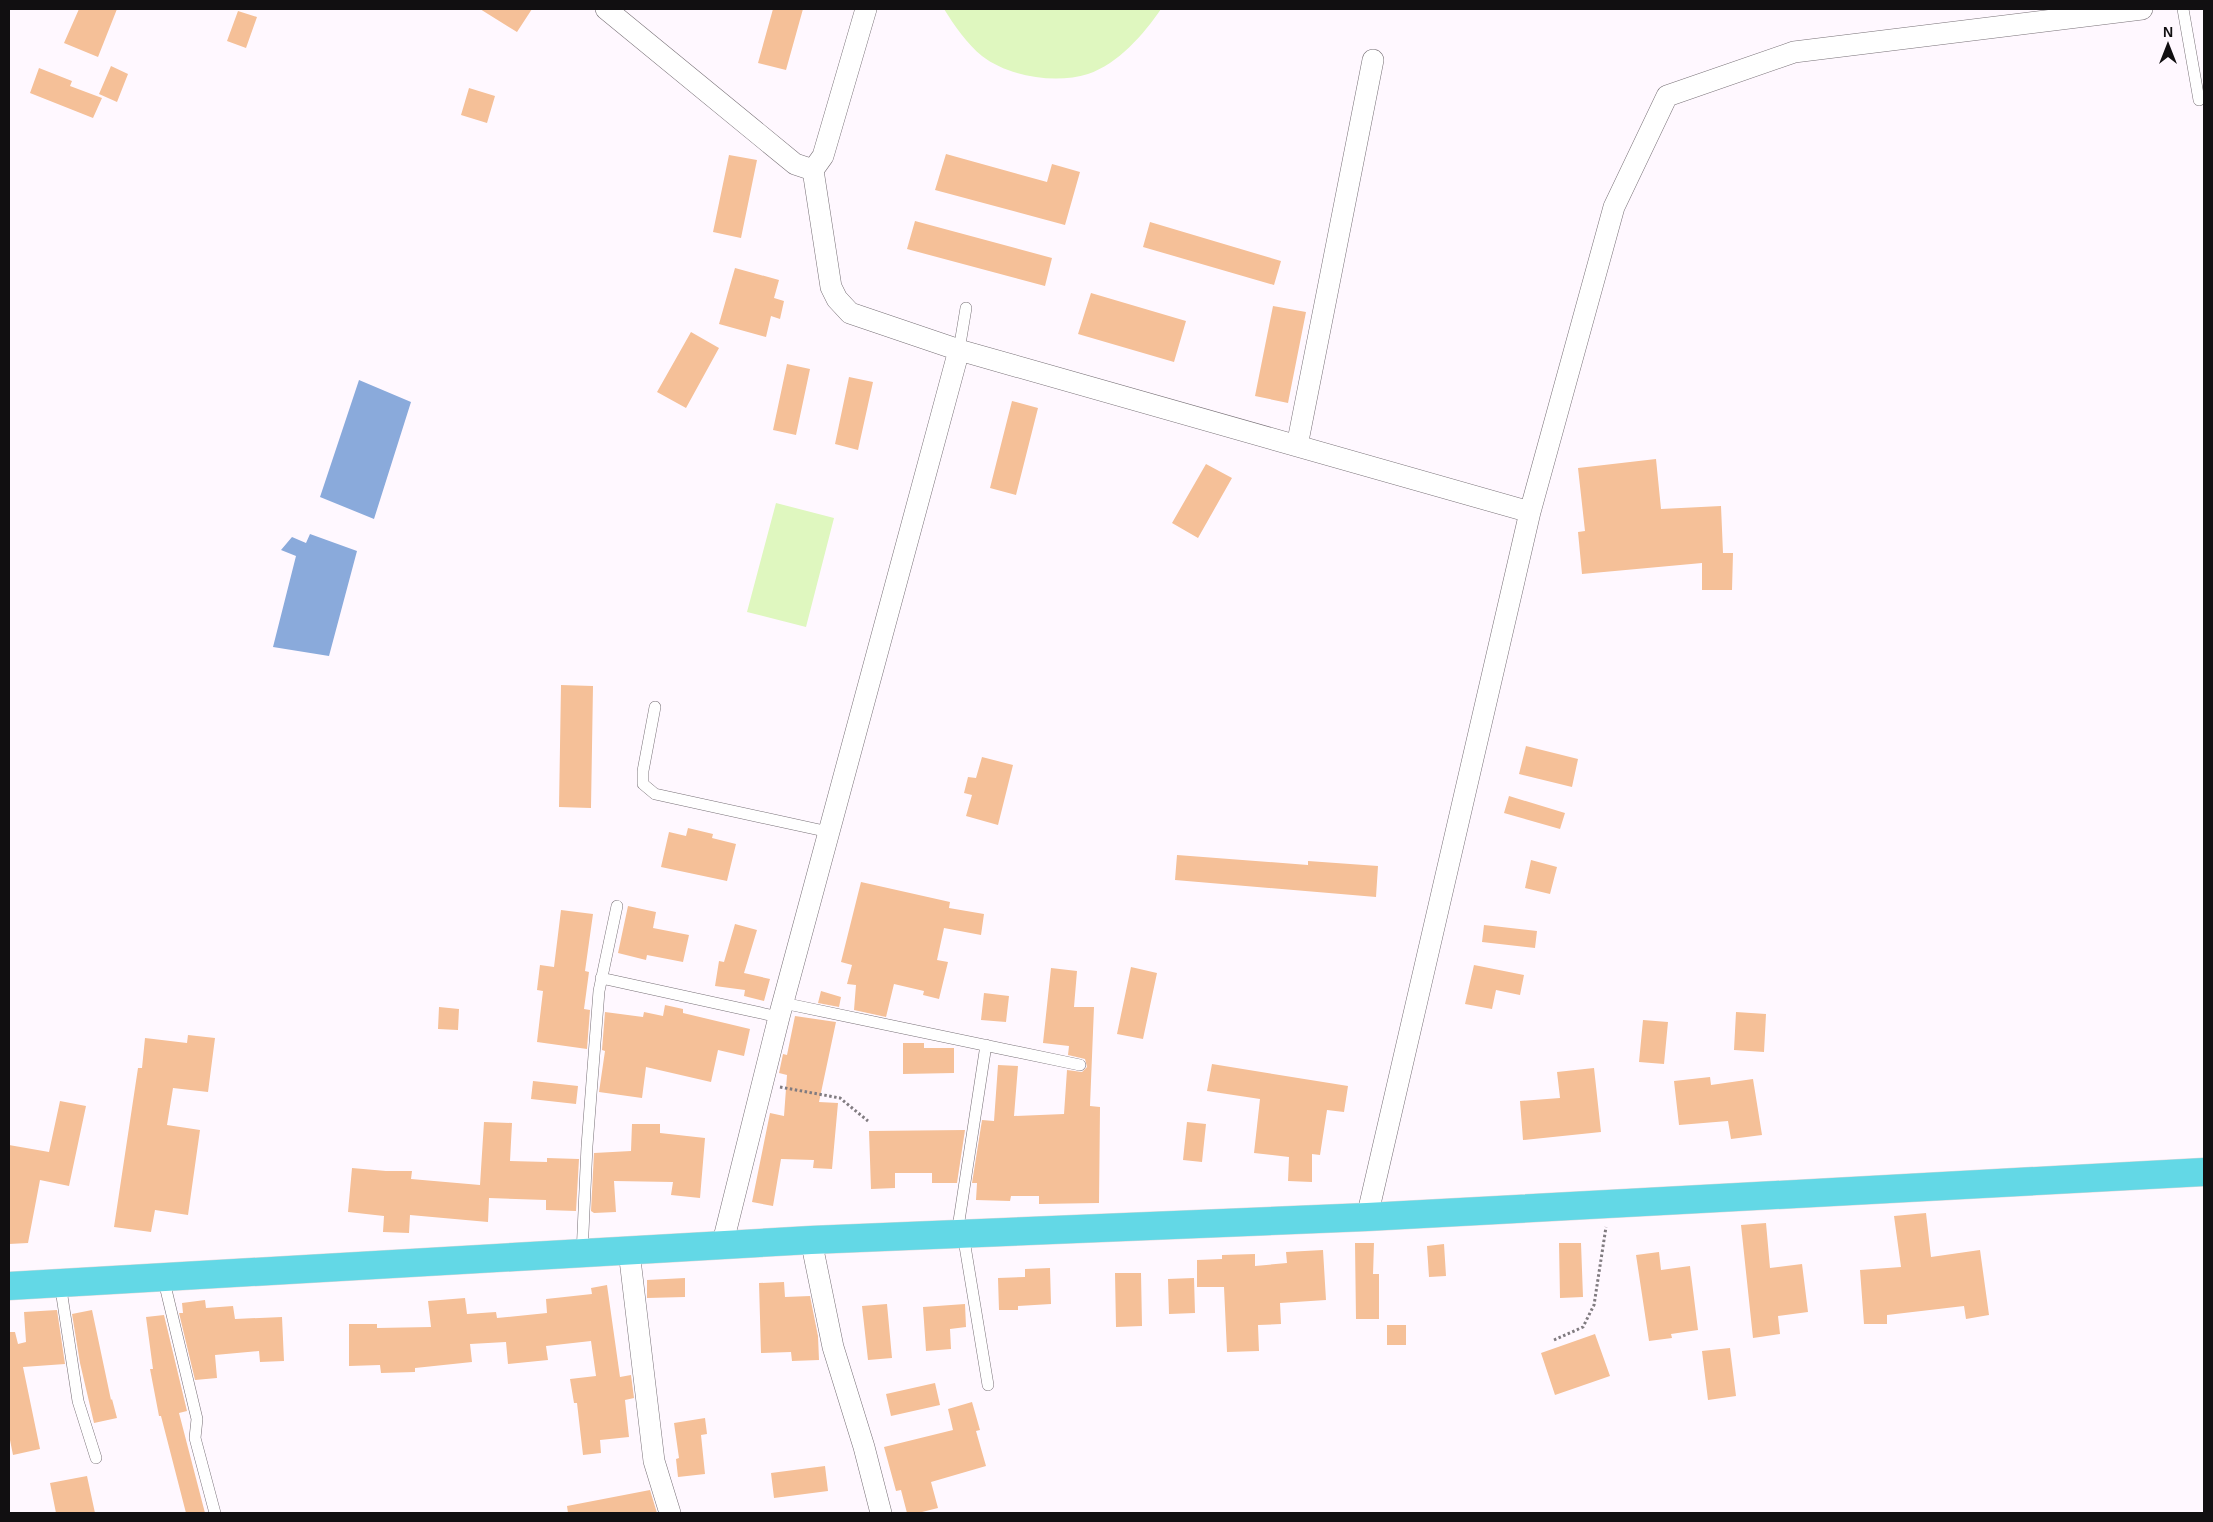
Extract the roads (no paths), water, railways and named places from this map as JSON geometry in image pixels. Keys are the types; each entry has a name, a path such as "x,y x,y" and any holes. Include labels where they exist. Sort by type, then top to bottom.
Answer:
{"highway":[{"path":"9,1286 811,1240 1367,1217 2204,1172"}],"street":[{"path":"606,9 795,164 813,170"},
{"path":"866,9 823,156 813,170 830,287 837,299 850,313 959,350 1530,512"},
{"path":"1367,1217 1530,512 1614,207 1667,96 1794,52 2142,9"},
{"path":"1297,446 1373,60"},
{"path":"722,1246 781,1010 959,350"},
{"path":"811,1240 833,1347 864,1447 881,1513"},
{"path":"629,1251 654,1461 670,1513"}],"lane":[{"path":"2184,9 2198,100"},
{"path":"959,350 966,308"},
{"path":"655,707 643,770 644,784 655,794 829,832"},
{"path":"582,1254 587,1146 602,978 617,906"},
{"path":"602,978 986,1045 1080,1065"},
{"path":"986,1045 960,1234 988,1385"},
{"path":"163,1277 197,1419 195,1438 215,1513"},
{"path":"60,1283 78,1401 96,1458"}],"water":[{"path":"359,380 411,402 374,519 320,497"},
{"path":"310,534 357,551 329,656 273,647 296,556 281,550 292,537 306,543"}]}
